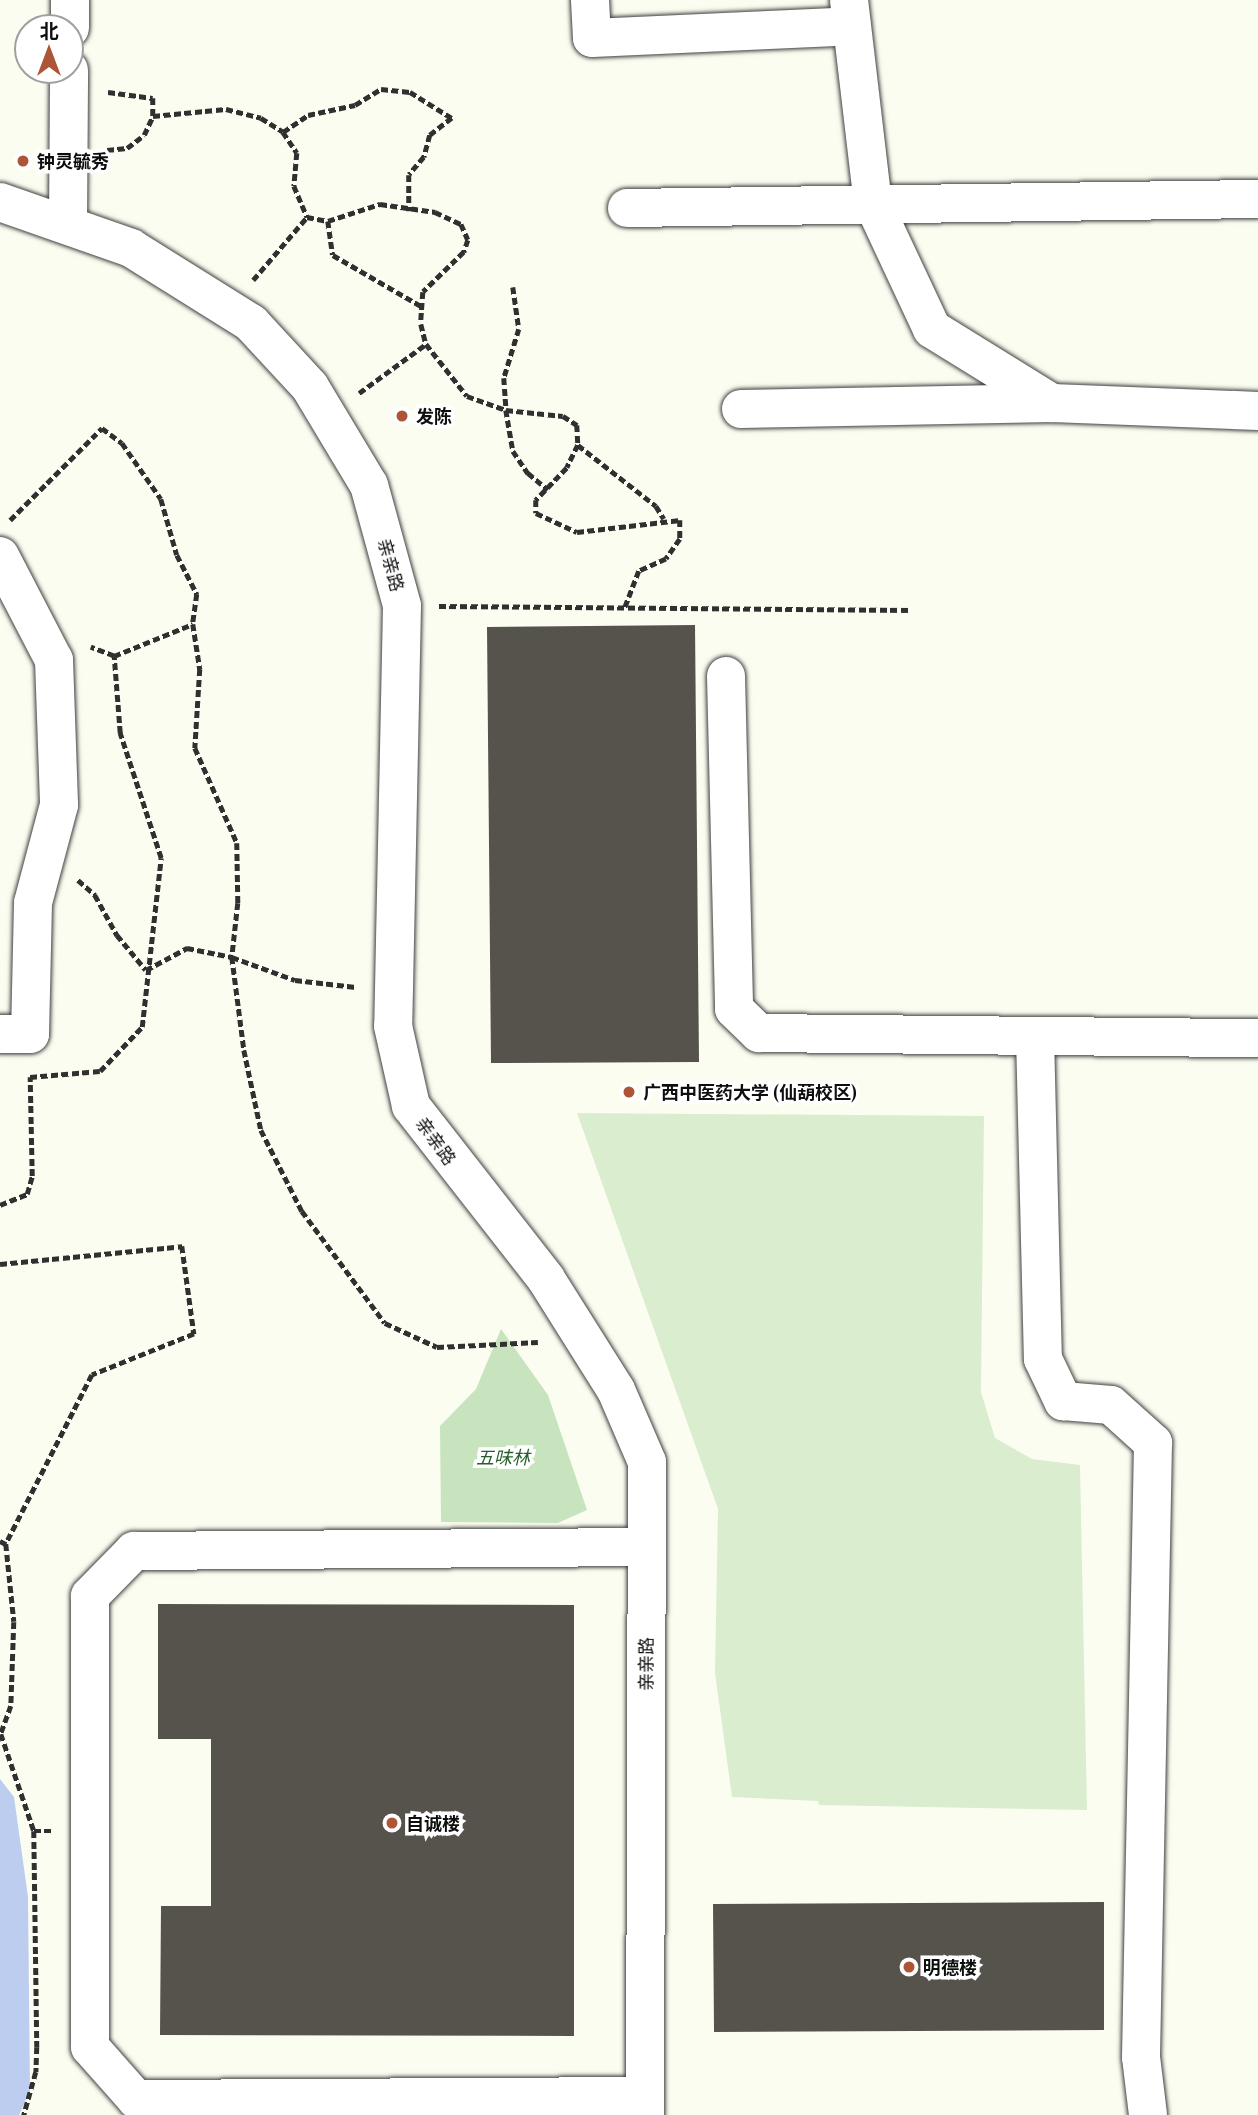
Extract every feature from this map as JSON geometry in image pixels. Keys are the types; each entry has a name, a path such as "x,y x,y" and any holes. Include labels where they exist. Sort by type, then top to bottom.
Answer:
{"street":[{"path":"590,0 592,38 850,13 873,203 932,330 1052,403"},
{"path":"68,225 69,84"},
{"path":"627,208 1258,199"},
{"name":"亲亲路","path":"0,202 131,248 251,323 310,387 369,485 402,606 393,1026 411,1107 546,1279 616,1390 647,1462 645,2105"},
{"path":"741,409 1052,403 1258,411"},
{"path":"0,556 54,660 58,805 33,903 15,1034"},
{"path":"726,676 734,1009 759,1033 1258,1038"},
{"path":"1035,1036 1043,1359 1063,1401 1111,1405 1153,1443 1140,2057 1147,2115"},
{"path":"645,2105 136,2099 90,2047 90,1595 134,1551 647,1547"}],"path":[{"path":"69,153 127,148 144,135 153,116 153,98 84,81"},
{"path":"283,131 309,115 346,108 381,89 410,92 452,118 430,135 424,157 409,175 409,211"},
{"path":"153,116 226,109 261,118 283,131 297,153 294,186 307,218"},
{"path":"307,218 328,221 380,204 409,211 435,212 461,224 468,240 464,252 423,292 421,306 426,344 467,396 506,410 563,416 577,425 578,445 567,468 536,500 536,513 577,532 664,519 680,520 680,539 666,559 639,571 625,608"},
{"path":"228,309 307,218"},
{"path":"328,221 333,255 421,306"},
{"path":"513,287 519,329 503,378 513,451 528,473 548,490"},
{"path":"334,428 363,388 426,344"},
{"path":"0,531 102,428 122,443 161,499 177,555 197,594 192,624 200,669 195,748 237,843 239,903 232,957 244,1051 261,1130 302,1211 385,1323 437,1348 507,1348 581,1336"},
{"path":"578,445 656,506 664,519"},
{"path":"432,606 911,610"},
{"path":"36,626 114,656 192,624"},
{"path":"30,1077 100,1071 142,1027 146,970 156,928 161,858 120,733 114,656"},
{"path":"46,852 95,895 117,935 146,970"},
{"path":"146,970 187,948 232,957 295,980 394,990"},
{"path":"0,1205 27,1194 32,1176 30,1077 15,1034"},
{"path":"0,1264 182,1247 194,1334 92,1376 6,1544 14,1622 11,1706 1,1736 34,1831 33,1995 37,2047 36,2072 24,2115"},
{"path":"0,1541 6,1544"}],"green space":[{"path":"577,1113 984,1116 981,1392 995,1438 1032,1459 1080,1465 1087,1810 819,1805 818,1801 732,1797 715,1673 718,1509"},
{"name":"五味林","path":"501,1329 548,1395 587,1510 558,1523 441,1522 440,1426 476,1389"}],"water":[{"path":"0,1779 14,1797 28,1897 30,2091 19,2115 0,2115"}],"building":[{"path":"695,625 699,1062 491,1063 487,627"},
{"name":"自诚楼","path":"158,1604 574,1605 574,2036 160,2035 161,1906 211,1906 211,1739 158,1739"},
{"name":"明德楼","path":"1104,1902 1104,2030 714,2032 713,1904"}],"place":[{"name":"钟灵毓秀","path":"23,161"},
{"name":"发陈","path":"402,416"},
{"name":"广西中医药大学 (仙葫校区)","path":"629,1092"},
{"name":"自诚楼","path":"392,1823"},
{"name":"明德楼","path":"909,1967"}]}
